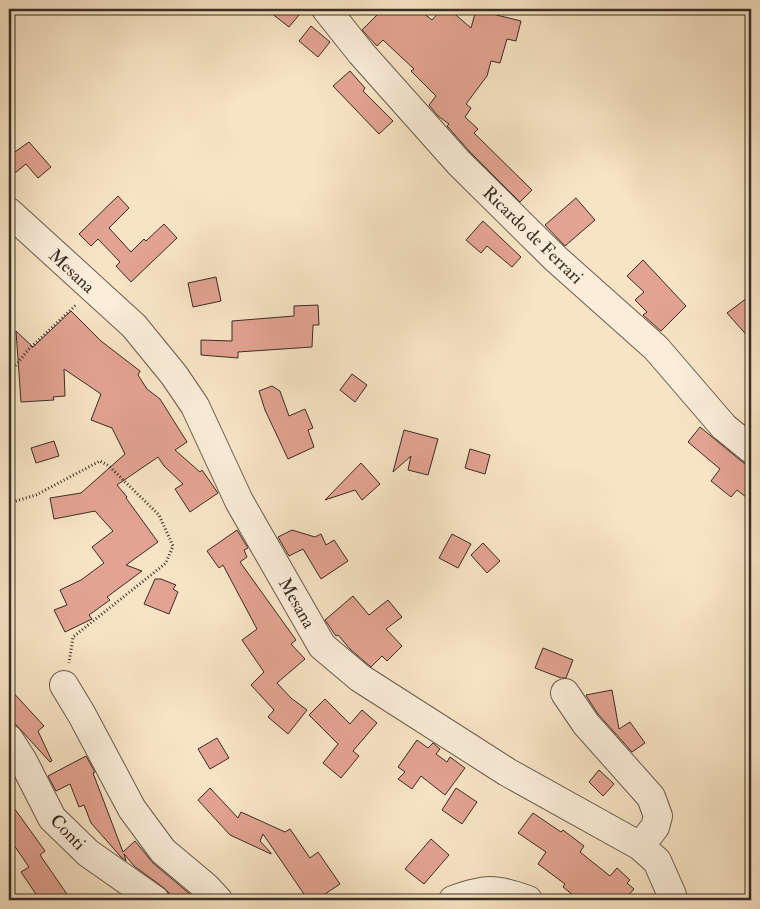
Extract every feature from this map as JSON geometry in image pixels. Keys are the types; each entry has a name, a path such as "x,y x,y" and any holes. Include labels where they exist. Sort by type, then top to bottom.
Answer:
{"street":[{"name":"Ricardo de Ferrari","path":"326,9 361,52 459,162 554,258 656,348 724,428 751,449"},
{"name":"Mesana","path":"9,212 134,326 174,375 195,406 240,501 322,646 360,678 507,772 640,846 657,861 672,895 672,900"},
{"path":"64,685 132,809 163,851 206,887 218,900"},
{"path":"565,693 586,724 651,797 658,816 655,827 640,846"},
{"name":"Conti","path":"9,739 23,761 52,818 88,853 155,900"},
{"path":"453,900 477,892 496,890 528,900"}],"path":[{"path":"9,374 28,350 46,332 93,290"},
{"path":"9,503 36,495 100,461 109,466 159,515 173,546 166,563 73,637 64,685"}],"building":[{"path":"266,9 304,9 289,27"},
{"path":"383,9 418,9 432,20 442,9 449,9 471,28 476,10 521,21 516,41 507,39 500,63 491,61 487,76 466,104 471,108 465,117 478,129 474,133 532,190 520,202 470,152 447,126 449,124 438,116 429,105 436,96 411,71 414,69 383,40 377,46 362,30"},
{"path":"311,26 330,42 318,57 299,41"},
{"path":"350,71 365,88 363,91 393,121 379,134 333,86"},
{"path":"29,142 51,167 38,178 26,164 15,173 9,165 9,156"},
{"path":"118,196 129,208 109,228 131,252 144,239 146,241 164,224 177,238 131,282 116,266 120,262 98,239 91,246 79,234"},
{"path":"576,198 595,220 565,246 545,225"},
{"path":"483,221 521,257 512,267 487,246 481,253 466,240"},
{"path":"643,260 686,306 661,331 643,315 647,312 635,300 644,292 627,276"},
{"path":"216,277 221,301 193,307 188,283"},
{"path":"751,295 751,340 727,313"},
{"path":"318,305 319,325 313,325 312,347 238,352 238,358 201,355 201,340 232,341 232,321 294,316 294,306"},
{"path":"71,311 101,341 140,371 138,375 147,389 160,399 187,442 175,450 200,472 202,470 218,493 190,512 175,489 183,484 164,466 158,457 117,485 158,542 126,565 142,571 107,597 110,600 89,615 92,619 65,632 54,610 67,605 60,590 81,580 104,563 92,547 113,531 95,511 54,519 50,498 81,493 125,454 112,428 91,420 101,394 64,369 65,396 53,397 54,400 21,402 16,331 33,347"},
{"path":"352,374 367,385 355,402 340,390"},
{"path":"272,386 280,391 289,416 305,409 313,428 308,430 314,447 288,459 265,410 259,391"},
{"path":"700,427 751,469 751,501 737,490 731,497 711,481 720,469 688,442"},
{"path":"404,430 438,439 428,475 408,470 411,456 393,472"},
{"path":"54,441 59,456 36,463 31,448"},
{"path":"470,449 490,455 485,474 465,468"},
{"path":"361,463 380,484 362,500 355,490 325,500"},
{"path":"237,530 248,548 244,550 247,557 240,562 296,640 291,644 305,659 277,683 291,698 307,710 288,734 268,717 274,710 251,685 264,672 242,640 257,629 223,565 219,568 207,551"},
{"path":"292,530 315,537 321,534 326,545 334,540 348,561 321,579 303,549 289,556 278,537"},
{"path":"452,534 471,544 458,568 439,558"},
{"path":"483,543 500,561 487,573 471,555"},
{"path":"155,579 161,579 176,585 173,589 178,592 169,614 144,604"},
{"path":"353,596 369,615 388,600 402,617 386,629 402,646 387,661 382,656 371,667 350,649 338,635 336,636 325,620"},
{"path":"543,648 573,660 566,678 561,678 535,668"},
{"path":"9,688 44,726 38,731 52,761 50,762 9,717"},
{"path":"612,690 619,729 630,722 645,743 632,752 598,714 586,695"},
{"path":"325,699 350,724 362,710 377,723 353,751 359,756 341,778 323,763 338,744 309,715"},
{"path":"217,738 229,758 210,769 198,749"},
{"path":"417,740 428,748 433,743 440,749 436,754 447,762 450,757 465,768 445,795 421,776 412,789 398,779 405,772 398,767"},
{"path":"86,756 95,772 93,773 123,852 135,841 153,863 197,900 170,900 169,893 164,888 134,866 124,854 126,861 121,857 91,823 84,805 79,807 70,784 56,791 48,776"},
{"path":"599,770 614,784 603,796 589,782"},
{"path":"210,788 238,818 241,812 285,832 290,829 310,858 318,852 340,884 316,900 308,900 263,834 260,841 271,854 230,835 198,800"},
{"path":"456,788 477,802 462,824 442,810"},
{"path":"9,801 45,851 40,855 71,900 40,900 21,872 29,867 9,838"},
{"path":"533,813 561,832 563,830 584,846 580,852 610,876 617,868 630,880 627,883 634,889 624,900 579,900 563,887 565,884 538,864 546,852 518,833"},
{"path":"431,839 449,855 424,884 405,869"}]}
